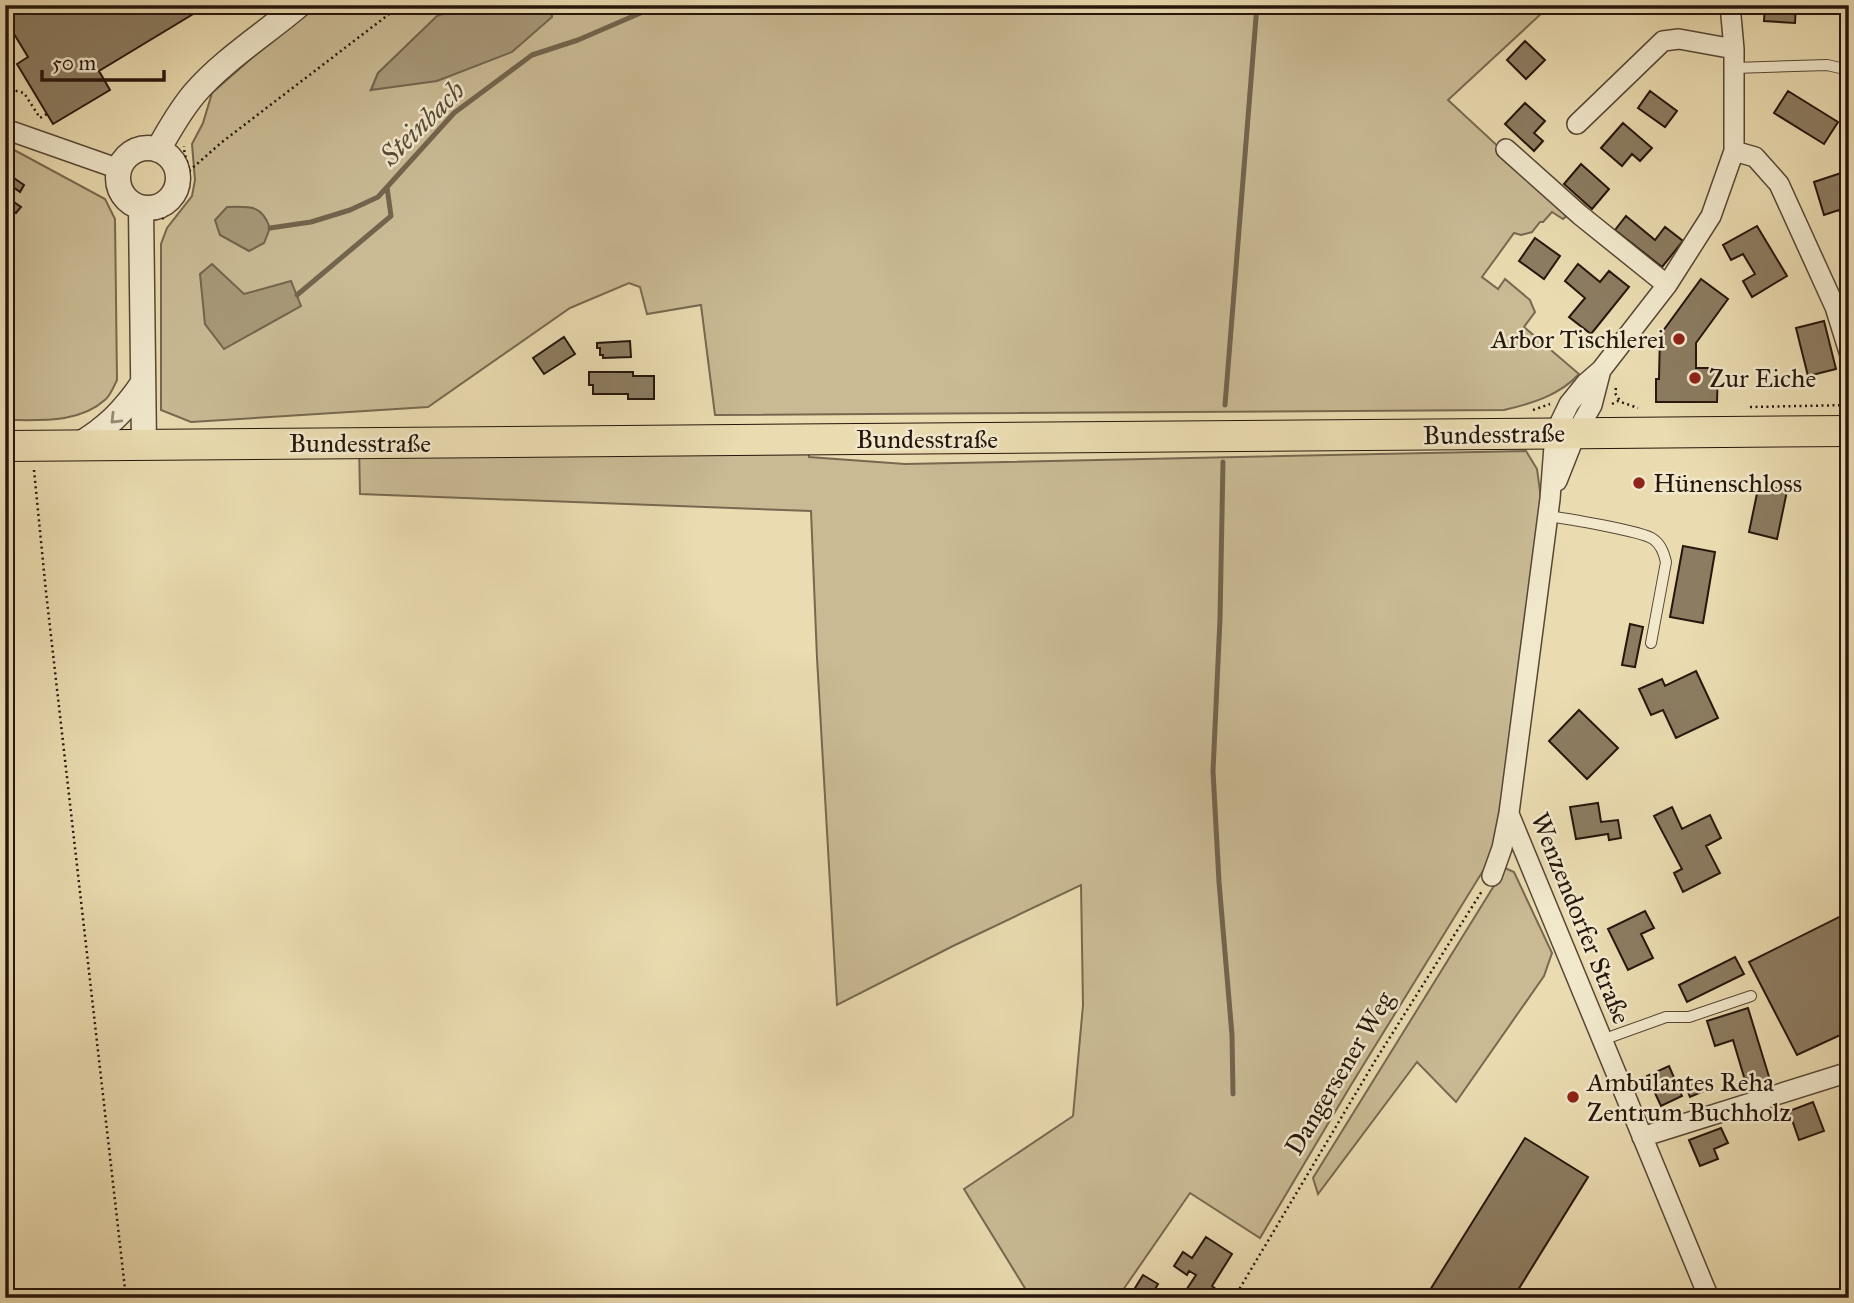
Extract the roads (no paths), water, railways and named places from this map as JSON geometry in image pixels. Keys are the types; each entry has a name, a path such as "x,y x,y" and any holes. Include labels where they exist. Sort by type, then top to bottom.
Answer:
{"main road":[{"name":"Bundesstraße","path":"18,445 1849,431"}],"street":[{"path":"158,149 196,92 299,5"},
{"path":"1566,433 1569,404 1601,370 1667,285 1711,216 1734,151 1734,59 1730,5"},
{"path":"1577,124 1663,41 1679,39 1734,59"},
{"path":"5,130 118,169"},
{"path":"158,149 168,155 175,164 177,186 172,197 164,204 141,208 130,203 121,194 117,181 118,169 134,151 158,149"},
{"path":"1506,149 1580,215 1667,285"},
{"path":"1734,151 1755,157 1779,184 1835,307 1849,352"},
{"path":"141,208 144,444"},
{"path":"78,445 102,432 129,405 143,383"},
{"name":"Wenzendorfer Straße","path":"1566,433 1549,508 1509,813 1709,1298"},
{"path":"1488,882 1502,848 1509,813"},
{"path":"1642,1137 1849,1072"}],"lane":[{"path":"1734,59 1827,65 1849,70"},
{"path":"1549,508 1643,534 1658,544 1666,562 1651,643"},
{"path":"1602,1040 1666,1017 1689,1017 1751,996"}],"waterway":[{"name":"Steinbach","path":"270,228 311,222 350,210 378,197 454,113 532,55 578,40 659,5"},
{"path":"1225,405 1257,5"},
{"name":"Steinbach","path":"297,295 391,216 387,187"},
{"path":"1223,462 1213,771 1232,1035 1233,1094"}],"place":[{"name":"Arbor Tischlerei","path":"1679,339"},
{"name":"Zur Eiche","path":"1695,378"},
{"name":"Hünenschloss","path":"1639,483"},
{"name":"Ambulantes Reha Zentrum Buchholz","path":"1573,1097"}]}
